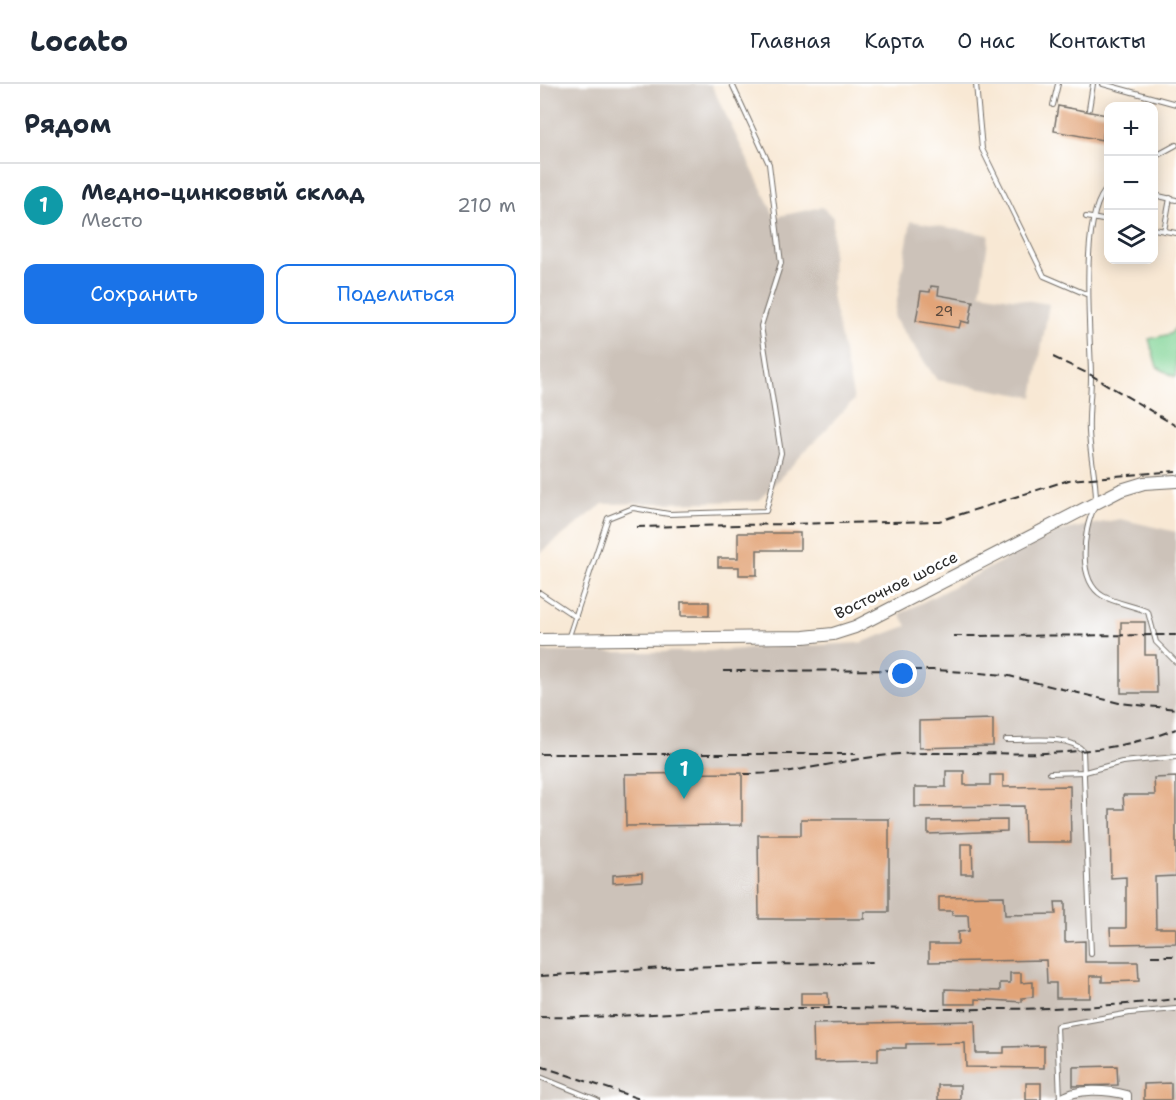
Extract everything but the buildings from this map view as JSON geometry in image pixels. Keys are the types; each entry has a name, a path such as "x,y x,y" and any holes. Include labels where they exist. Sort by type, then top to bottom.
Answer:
{"main road":[{"name":"Восточное шоссе","path":"540,640 804,637 833,634 855,627 1121,490 1144,483 1176,481"}],"street":[{"path":"1060,1100 1071,1092 1115,1092 1127,1095 1128,1100"}],"lane":[{"path":"568,639 608,518 633,508 669,514 766,511 781,453 761,326 781,263 769,165 732,84"},
{"path":"976,84 982,149 1044,276 1086,294"},
{"path":"1053,105 1058,84"},
{"path":"1089,109 1093,84"},
{"path":"1103,84 1176,104"},
{"path":"1156,156 1176,146"},
{"path":"1104,194 1098,203 1094,218 1086,294 1091,375 1089,429 1095,471 1096,503 1090,516 1085,565 1092,584 1102,596 1148,612 1156,642 1176,662"},
{"path":"1158,196 1176,200"},
{"path":"1164,231 1170,198"},
{"path":"1086,217 1104,220"},
{"path":"1158,230 1176,233"},
{"path":"540,593 576,617"},
{"path":"1006,740 1065,742 1079,746 1083,752 1091,954"},
{"path":"1050,773 1085,772 1122,762 1176,758"},
{"path":"1060,1100 1057,1026 1130,1012 1176,1009"},
{"path":"540,1077 597,1100"}],"shaded area":[{"path":"540,84 711,84 775,217 822,207 833,217 832,296 854,400 758,501 603,504 540,553"},
{"path":"911,221 989,235 980,293 1049,304 1033,397 937,380 894,318"},
{"path":"1120,519 1176,532 1176,1100 540,1100 540,652 689,652 860,643 907,626 900,614 1060,531"}],"green space":[{"path":"1176,327 1175,377 1157,367 1149,339 1170,334"}],"railway":[{"path":"1053,357 1091,375 1176,426"},
{"path":"636,527 939,521 1069,480 1176,471"},
{"path":"953,636 1176,635"},
{"path":"723,671 937,670 1005,675 1119,703 1176,709"},
{"path":"744,774 784,772 902,754 1073,751 1141,740 1176,729"},
{"path":"540,754 856,754"},
{"path":"1151,956 1176,956"},
{"path":"540,976 679,967 876,962"},
{"path":"540,1017 599,1017 776,1008 1026,1009 1176,999"},
{"path":"540,1066 643,1100"}],"place":[{"name":"Медно-цинковый склад","path":"684,799"}]}
